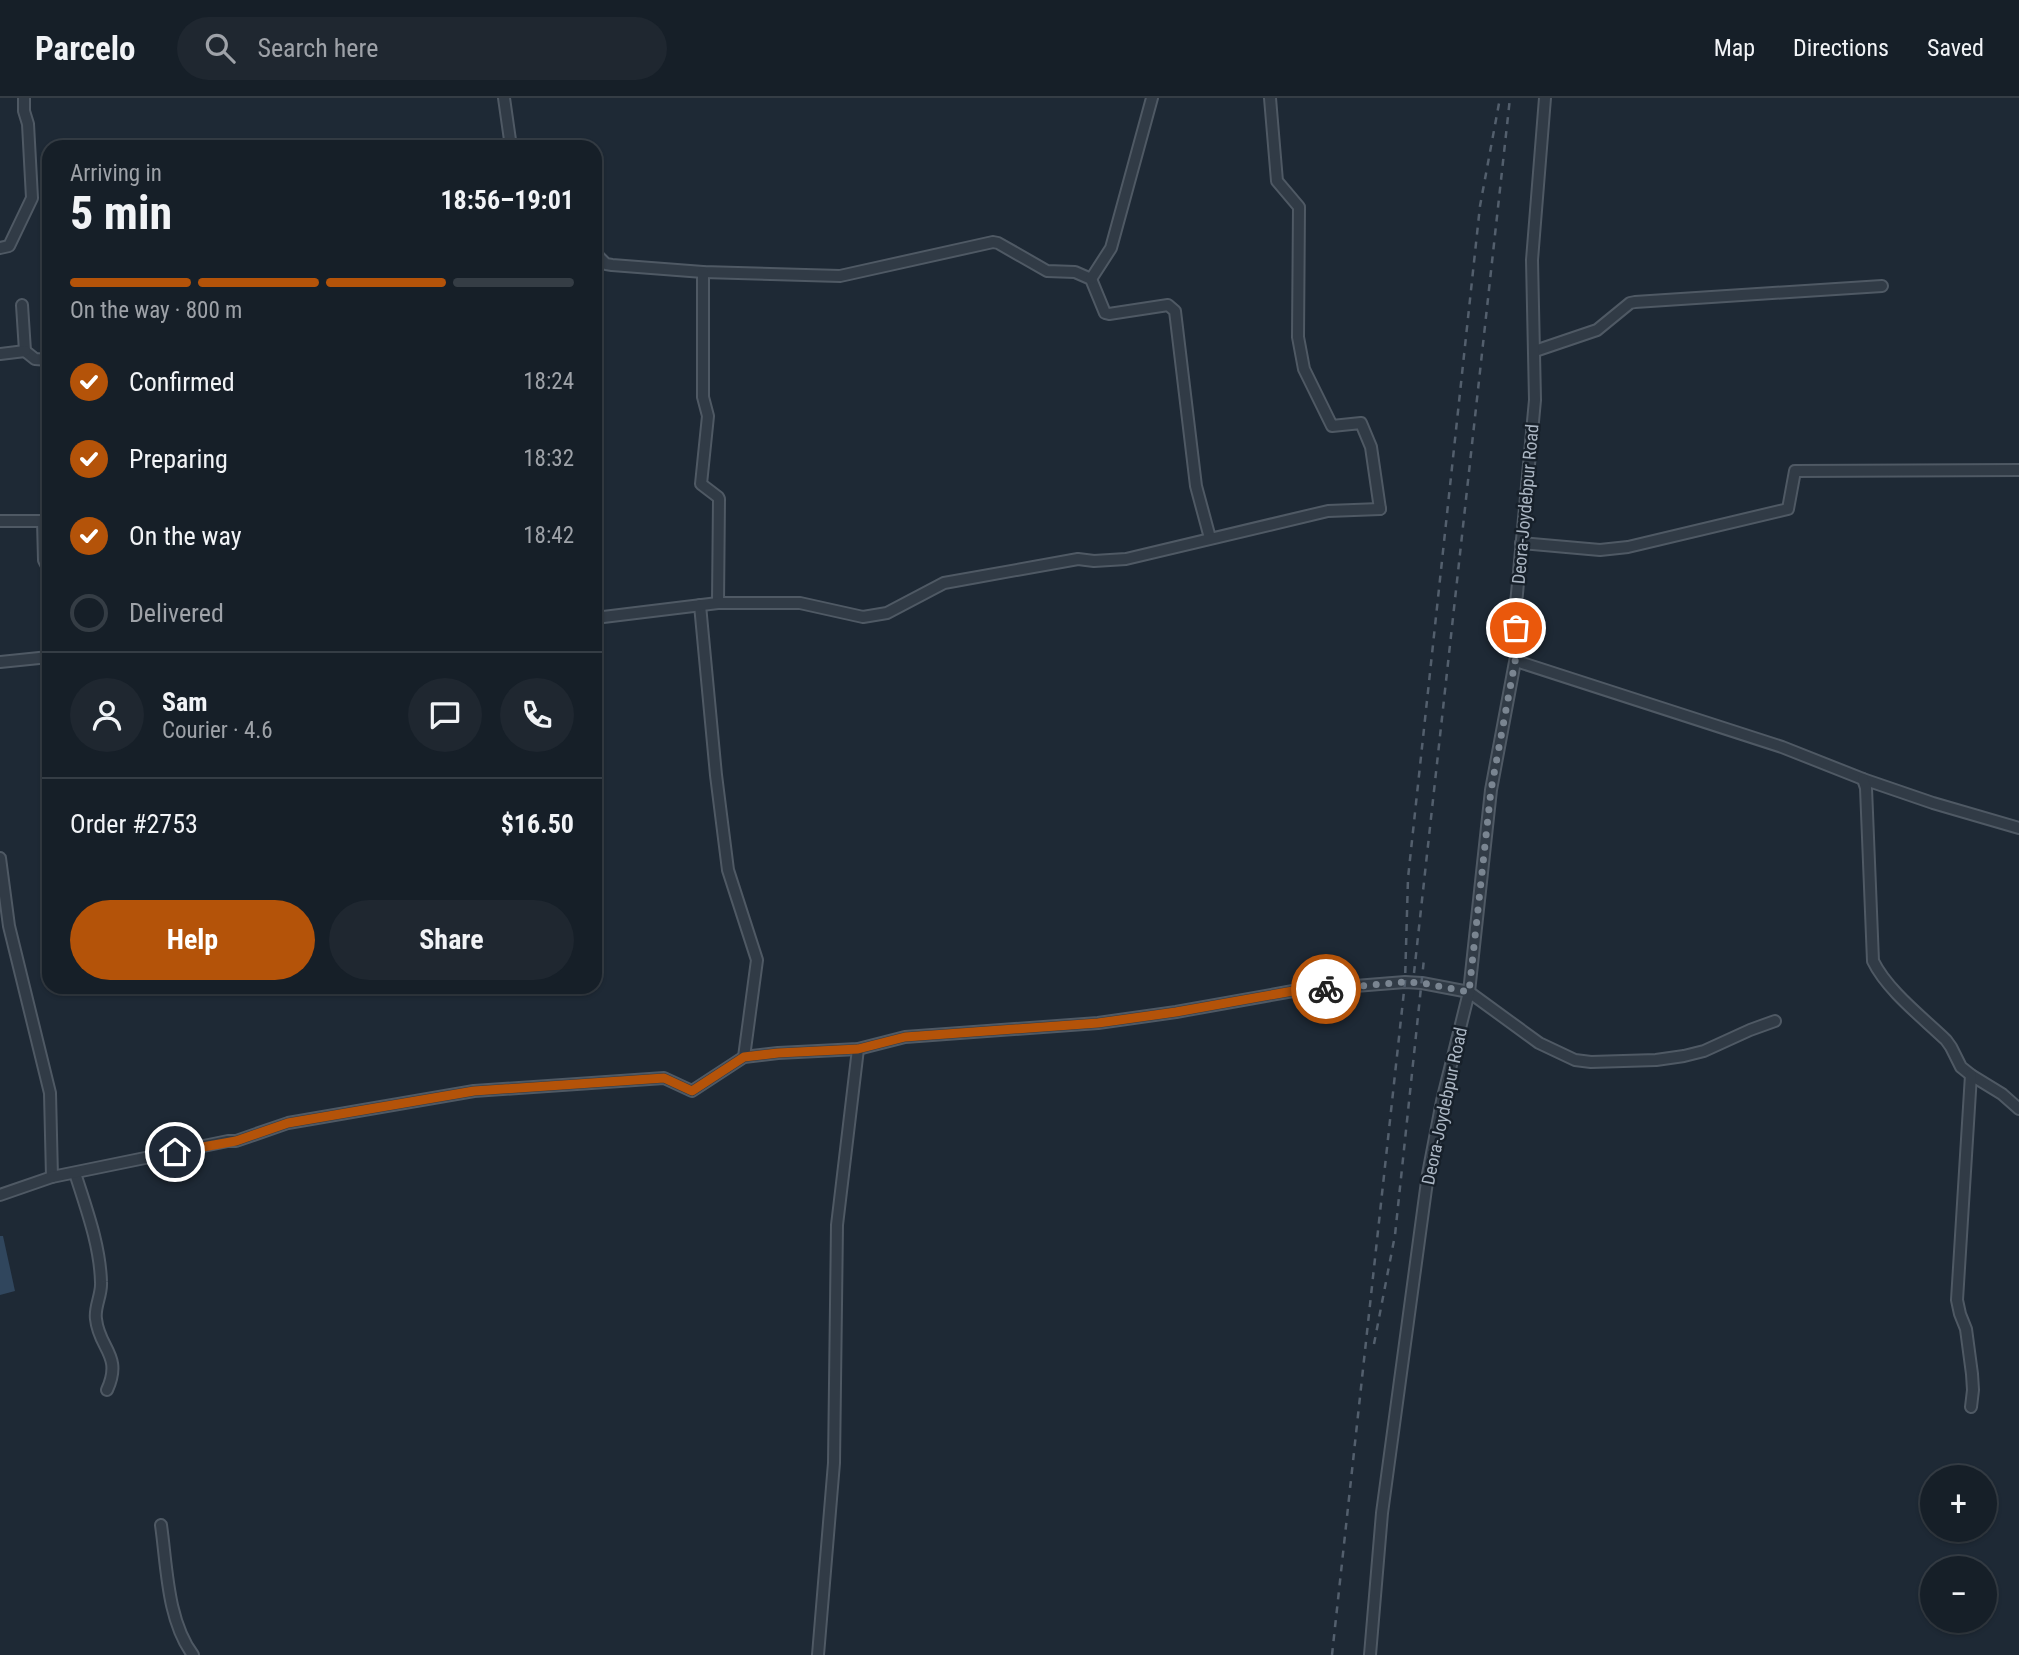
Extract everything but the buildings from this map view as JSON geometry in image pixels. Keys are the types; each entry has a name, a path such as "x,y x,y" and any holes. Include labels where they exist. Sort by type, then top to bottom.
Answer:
{"street":[{"path":"0,248 9,246 32,198 24,98"},
{"path":"504,98 510,140"},
{"path":"1091,279 1111,248 1152,98"},
{"path":"602,617 718,603 800,603 863,617 887,613 944,583 1078,559 1126,559 1328,511 1380,509 1371,447 1361,423 1332,426 1304,369 1298,337 1300,212 1299,207 1277,181 1270,98"},
{"name":"Deora-Joydebpur Road","path":"1370,1655 1382,1513 1428,1174 1469,992 1491,790 1516,661 1515,615 1535,400 1532,260 1545,98"},
{"path":"602,260 612,265 703,272 839,276 993,242 1047,271 1075,272 1091,279 1105,313 1168,305 1175,311 1196,486 1210,538"},
{"path":"703,272 703,397 708,416 701,484 719,499 718,603"},
{"path":"1535,351 1597,330 1630,303 1635,302 1882,286"},
{"path":"22,305 25,351"},
{"path":"0,354 25,351 35,359 42,360"},
{"path":"1521,543 1601,550 1628,547 1788,509 1795,471 2019,470"},
{"path":"0,521 42,521"},
{"path":"700,606 728,870 757,960 744,1057"},
{"path":"0,662 42,658"},
{"path":"1516,661 1782,747 1933,803 2019,828"},
{"path":"1863,779 1866,788 1873,961 1879,973 1951,1047 1961,1067 2002,1094 2019,1109"},
{"path":"0,858 9,926 50,1093 52,1177"},
{"path":"0,1195 52,1177 236,1141 288,1123 474,1091 664,1078 692,1091 744,1057 858,1049 905,1037 1098,1023 1293,991 1405,982 1469,992 1539,1043 1575,1060 1591,1062 1656,1060 1684,1056 1704,1051 1775,1021"},
{"path":"818,1655 834,1463 837,1225 858,1049"},
{"path":"1970,1407 1972,1374 1966,1329 1959,1314 1957,1300 1971,1075"},
{"path":"75,1173 94,1234 102,1284 95,1317 98,1331 112,1356 112,1377 107,1390"},
{"path":"162,1525 172,1604 185,1643 194,1655"}],"water":[{"path":"0,1236 3,1236 15,1291 0,1295"}],"railway":[{"path":"1332,1655 1405,982 1408,878 1480,206 1500,98"},
{"path":"1414,973 1510,98"},
{"path":"1374,1344 1395,1235 1424,959"}],"way so far":[{"path":"1326,989 1405,982 1469,992 1491,790 1515,668 1516,628"}],"route":[{"path":"175,1152 236,1141 288,1123 474,1091 664,1078 692,1091 744,1057 858,1049 905,1037 1098,1023 1293,991 1326,989"}]}
